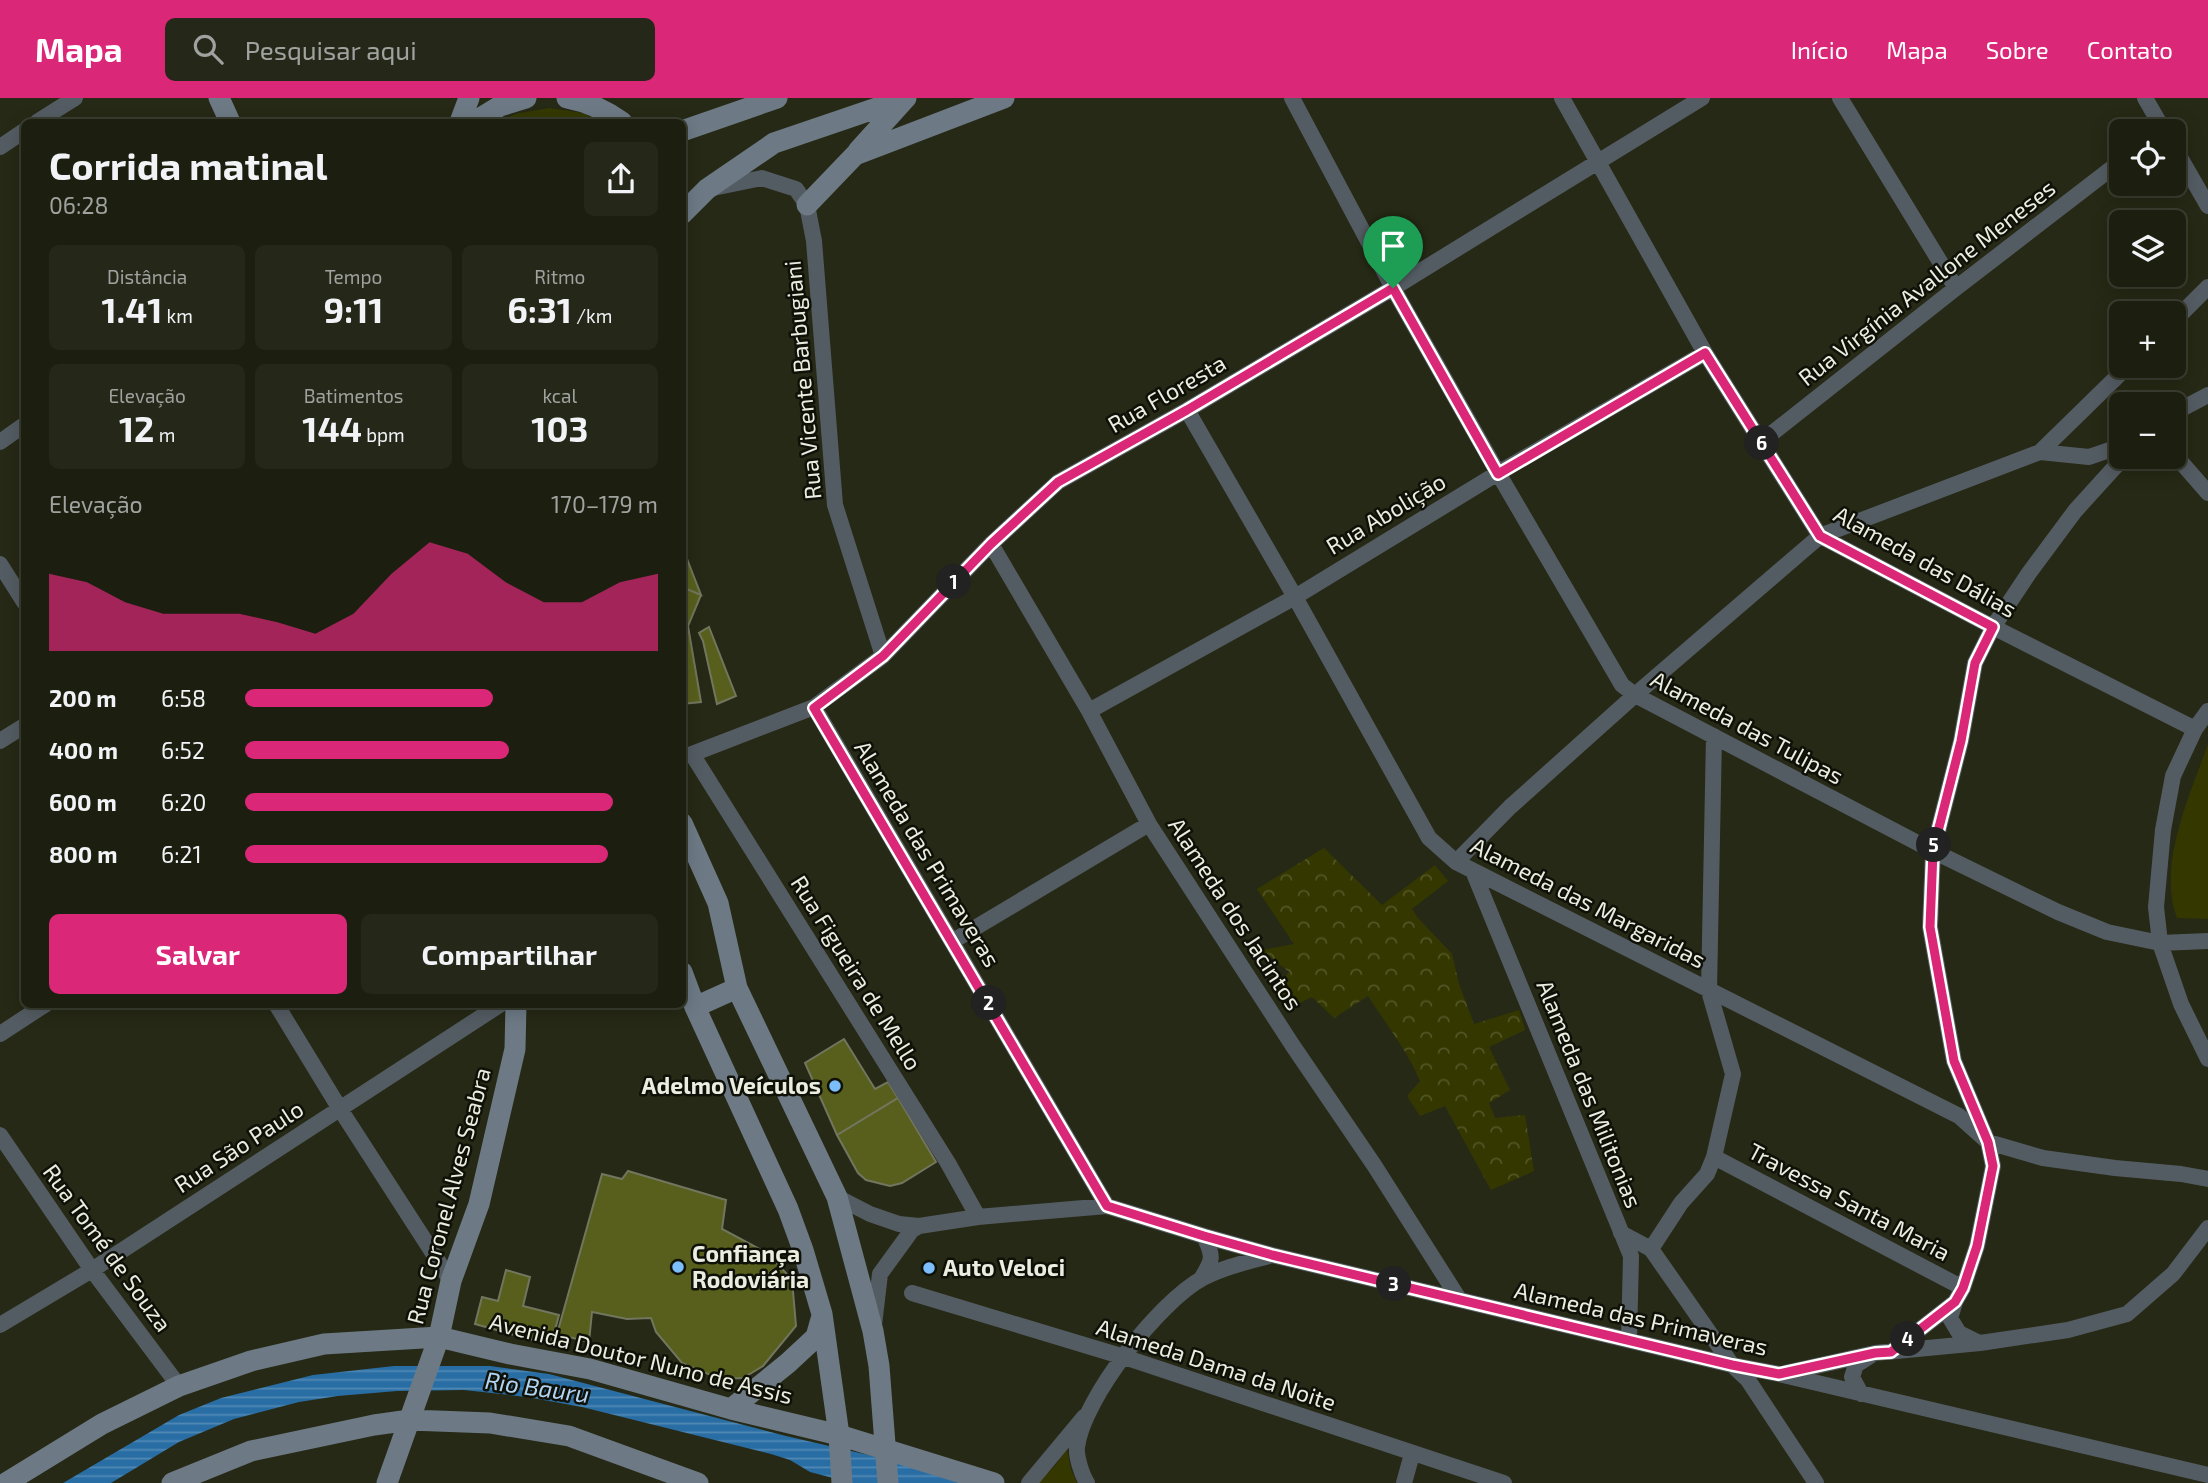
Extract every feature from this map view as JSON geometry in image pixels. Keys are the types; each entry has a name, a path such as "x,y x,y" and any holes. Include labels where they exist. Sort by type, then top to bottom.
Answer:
{"main road":[{"path":"219,98 229,119"},
{"path":"461,119 469,98"},
{"path":"479,119 500,106 526,98"},
{"path":"566,98 609,111"},
{"path":"686,130 777,98"},
{"path":"807,205 906,98"},
{"path":"686,210 707,189 775,142 906,98"},
{"path":"855,155 1004,98"},
{"path":"686,832 718,904 737,988 837,1197 873,1331 879,1366 888,1483"},
{"path":"686,983 788,1209 803,1250 822,1314 839,1438 842,1483"},
{"path":"695,1007 737,988"},
{"name":"Rua Coronel Alves Seabra","path":"387,1483 439,1337 451,1281 482,1191 515,1049 516,1008"},
{"path":"731,1409 816,1338 822,1314"},
{"name":"Avenida Doutor Nuno de Assis","path":"6,1483 102,1424 179,1386 251,1361 324,1344 439,1337 590,1369 994,1483"},
{"path":"172,1483 251,1451 374,1425 413,1410 569,1436 698,1483"}],"street":[{"path":"42,119 75,98"},
{"name":"Alameda das Tulipas","path":"1293,98 1393,288 1622,685 1635,695 1933,851 2058,912 2107,932 2160,943 2208,941"},
{"name":"Alameda das Dálias","path":"1562,98 1705,353 1820,536 2195,729"},
{"name":"Rua Floresta","path":"687,755 814,708 883,656 991,544 1058,482 1187,410 1393,288 1702,98"},
{"path":"1840,98 1956,288"},
{"path":"2145,98 2156,119"},
{"path":"0,147 21,133"},
{"path":"2186,168 2208,206"},
{"name":"Rua Virgínia Avallone Meneses","path":"1761,442 2109,170"},
{"path":"707,189 762,178 796,188 807,205"},
{"name":"Rua Vicente Barbugiani","path":"807,205 814,241 835,505 883,656"},
{"path":"2186,309 2208,287"},
{"name":"Rua Abolição","path":"1089,710 1295,597 1705,353"},
{"path":"1456,862 1510,807 1635,695 1820,536 2040,452 2116,378"},
{"path":"2186,407 2208,395"},
{"name":"Alameda das Margaridas","path":"1187,410 1429,838 1456,862 1959,1116 1988,1142 2043,1157 2208,1179"},
{"path":"0,442 21,427"},
{"path":"2040,452 2088,457 2109,450"},
{"path":"2186,468 2208,493"},
{"path":"1980,1343 1959,1334 1950,1318 1977,1246 1993,1166 1988,1142 1954,1061 1930,927 1933,851 1961,741 1975,663 1993,627 2029,573 2075,511 2113,469"},
{"name":"Alameda dos Jacintos","path":"991,544 1089,710 1149,824 1459,1299"},
{"path":"0,564 21,597"},
{"name":"Alameda das Primaveras","path":"814,708 1107,1206"},
{"path":"2208,711 2195,729 2174,776 2163,831 2157,907 2160,943 2180,1004 2208,1059"},
{"path":"0,741 21,728"},
{"path":"1651,1249 1681,1203 1707,1174 1714,1157 1733,1074 1709,991 1714,736"},
{"name":"Rua Figueira de Mello","path":"687,755 941,1152 978,1217"},
{"path":"953,941 1149,824"},
{"name":"Alameda das Militonias","path":"1473,871 1631,1256 1629,1340"},
{"path":"0,1034 41,1008"},
{"path":"278,1008 451,1281"},
{"name":"Rua São Paulo","path":"0,1325 92,1270 495,1008"},
{"name":"Rua Tomé de Souza","path":"0,1135 92,1270 179,1386"},
{"name":"Travessa Santa Maria","path":"1714,1157 1959,1295"},
{"name":"Alameda das Margaridas","path":"2181,1174 2208,1170"},
{"path":"837,1197 870,1214 899,1224 919,1226"},
{"name":"Alameda das Primaveras","path":"919,1226 978,1217 1107,1206 1272,1255 2208,1475"},
{"path":"873,1331 880,1274 912,1230 919,1226"},
{"path":"1779,1374 1883,1353 2068,1331 2127,1314 2173,1274 2208,1228"},
{"path":"1621,1233 1651,1249 1732,1365 1748,1380 1816,1483"},
{"path":"1201,1279 1212,1262 1211,1251 1204,1236"},
{"path":"1029,1483 1088,1412 1108,1377 1163,1309 1201,1279 1272,1255"},
{"name":"Alameda Dama da Noite","path":"912,1293 1124,1357 1504,1483"},
{"path":"1861,1394 1852,1377 1856,1365 1883,1353 1959,1295"},
{"path":"1087,1483 1076,1450 1088,1412"},
{"path":"1404,1483 1412,1454"}],"green space":[{"path":"549,108 583,113 594,119 505,119 515,114"},
{"path":"2208,744 2208,919 2177,918 2172,897 2173,853 2185,807"},
{"path":"1324,848 1382,905 1435,865 1448,881 1412,909 1452,954 1459,984 1474,1024 1519,1010 1525,1030 1489,1047 1510,1090 1489,1103 1495,1118 1525,1115 1534,1171 1491,1190 1445,1106 1420,1116 1407,1096 1420,1081 1403,1048 1368,996 1334,1018 1312,997 1291,1007 1278,985 1289,972 1262,950 1294,944 1257,889"},
{"path":"1067,1449 1077,1483 1037,1483 1054,1467"}],"water":[{"name":"Rio Bauru","path":"394,1366 490,1366 549,1374 786,1436 990,1483 852,1483 810,1472 790,1460 771,1454 582,1407 464,1390 397,1391 299,1402 234,1419 179,1442 111,1483 63,1483 179,1415 221,1398 313,1375"}],"building":[{"path":"686,556 701,595 686,589"},
{"path":"686,589 701,595 688,626 701,702 686,704"},
{"path":"709,627 736,696 717,704 699,633"},
{"path":"844,1039 875,1089 888,1082 898,1098 837,1135 805,1063"},
{"path":"898,1098 936,1162 902,1183 890,1186 866,1180 858,1173 837,1135"},
{"name":"Confiança Rodoviária","path":"628,1171 726,1200 722,1229 769,1254 792,1280 796,1326 763,1366 743,1378 720,1379 682,1363 656,1332 651,1318 627,1319 592,1312 589,1342 557,1334 602,1174 622,1179"},
{"path":"506,1270 530,1277 523,1306 559,1315 551,1345 475,1324 482,1297 498,1301"}],"place":[{"name":"Adelmo Veículos","path":"835,1086"},
{"name":"Confiança Rodoviária","path":"678,1267"},
{"name":"Auto Veloci","path":"929,1268"}],"route":[{"path":"1393,288 1498,474 1705,353 1820,536 1993,627 1975,663 1961,741 1933,851 1930,927 1954,1061 1988,1142 1993,1166 1977,1246 1963,1288 1955,1302 1891,1352 1875,1353 1779,1374 1272,1255 1107,1206 814,708 883,656 991,544 1058,482 1187,410 1393,288"}]}
